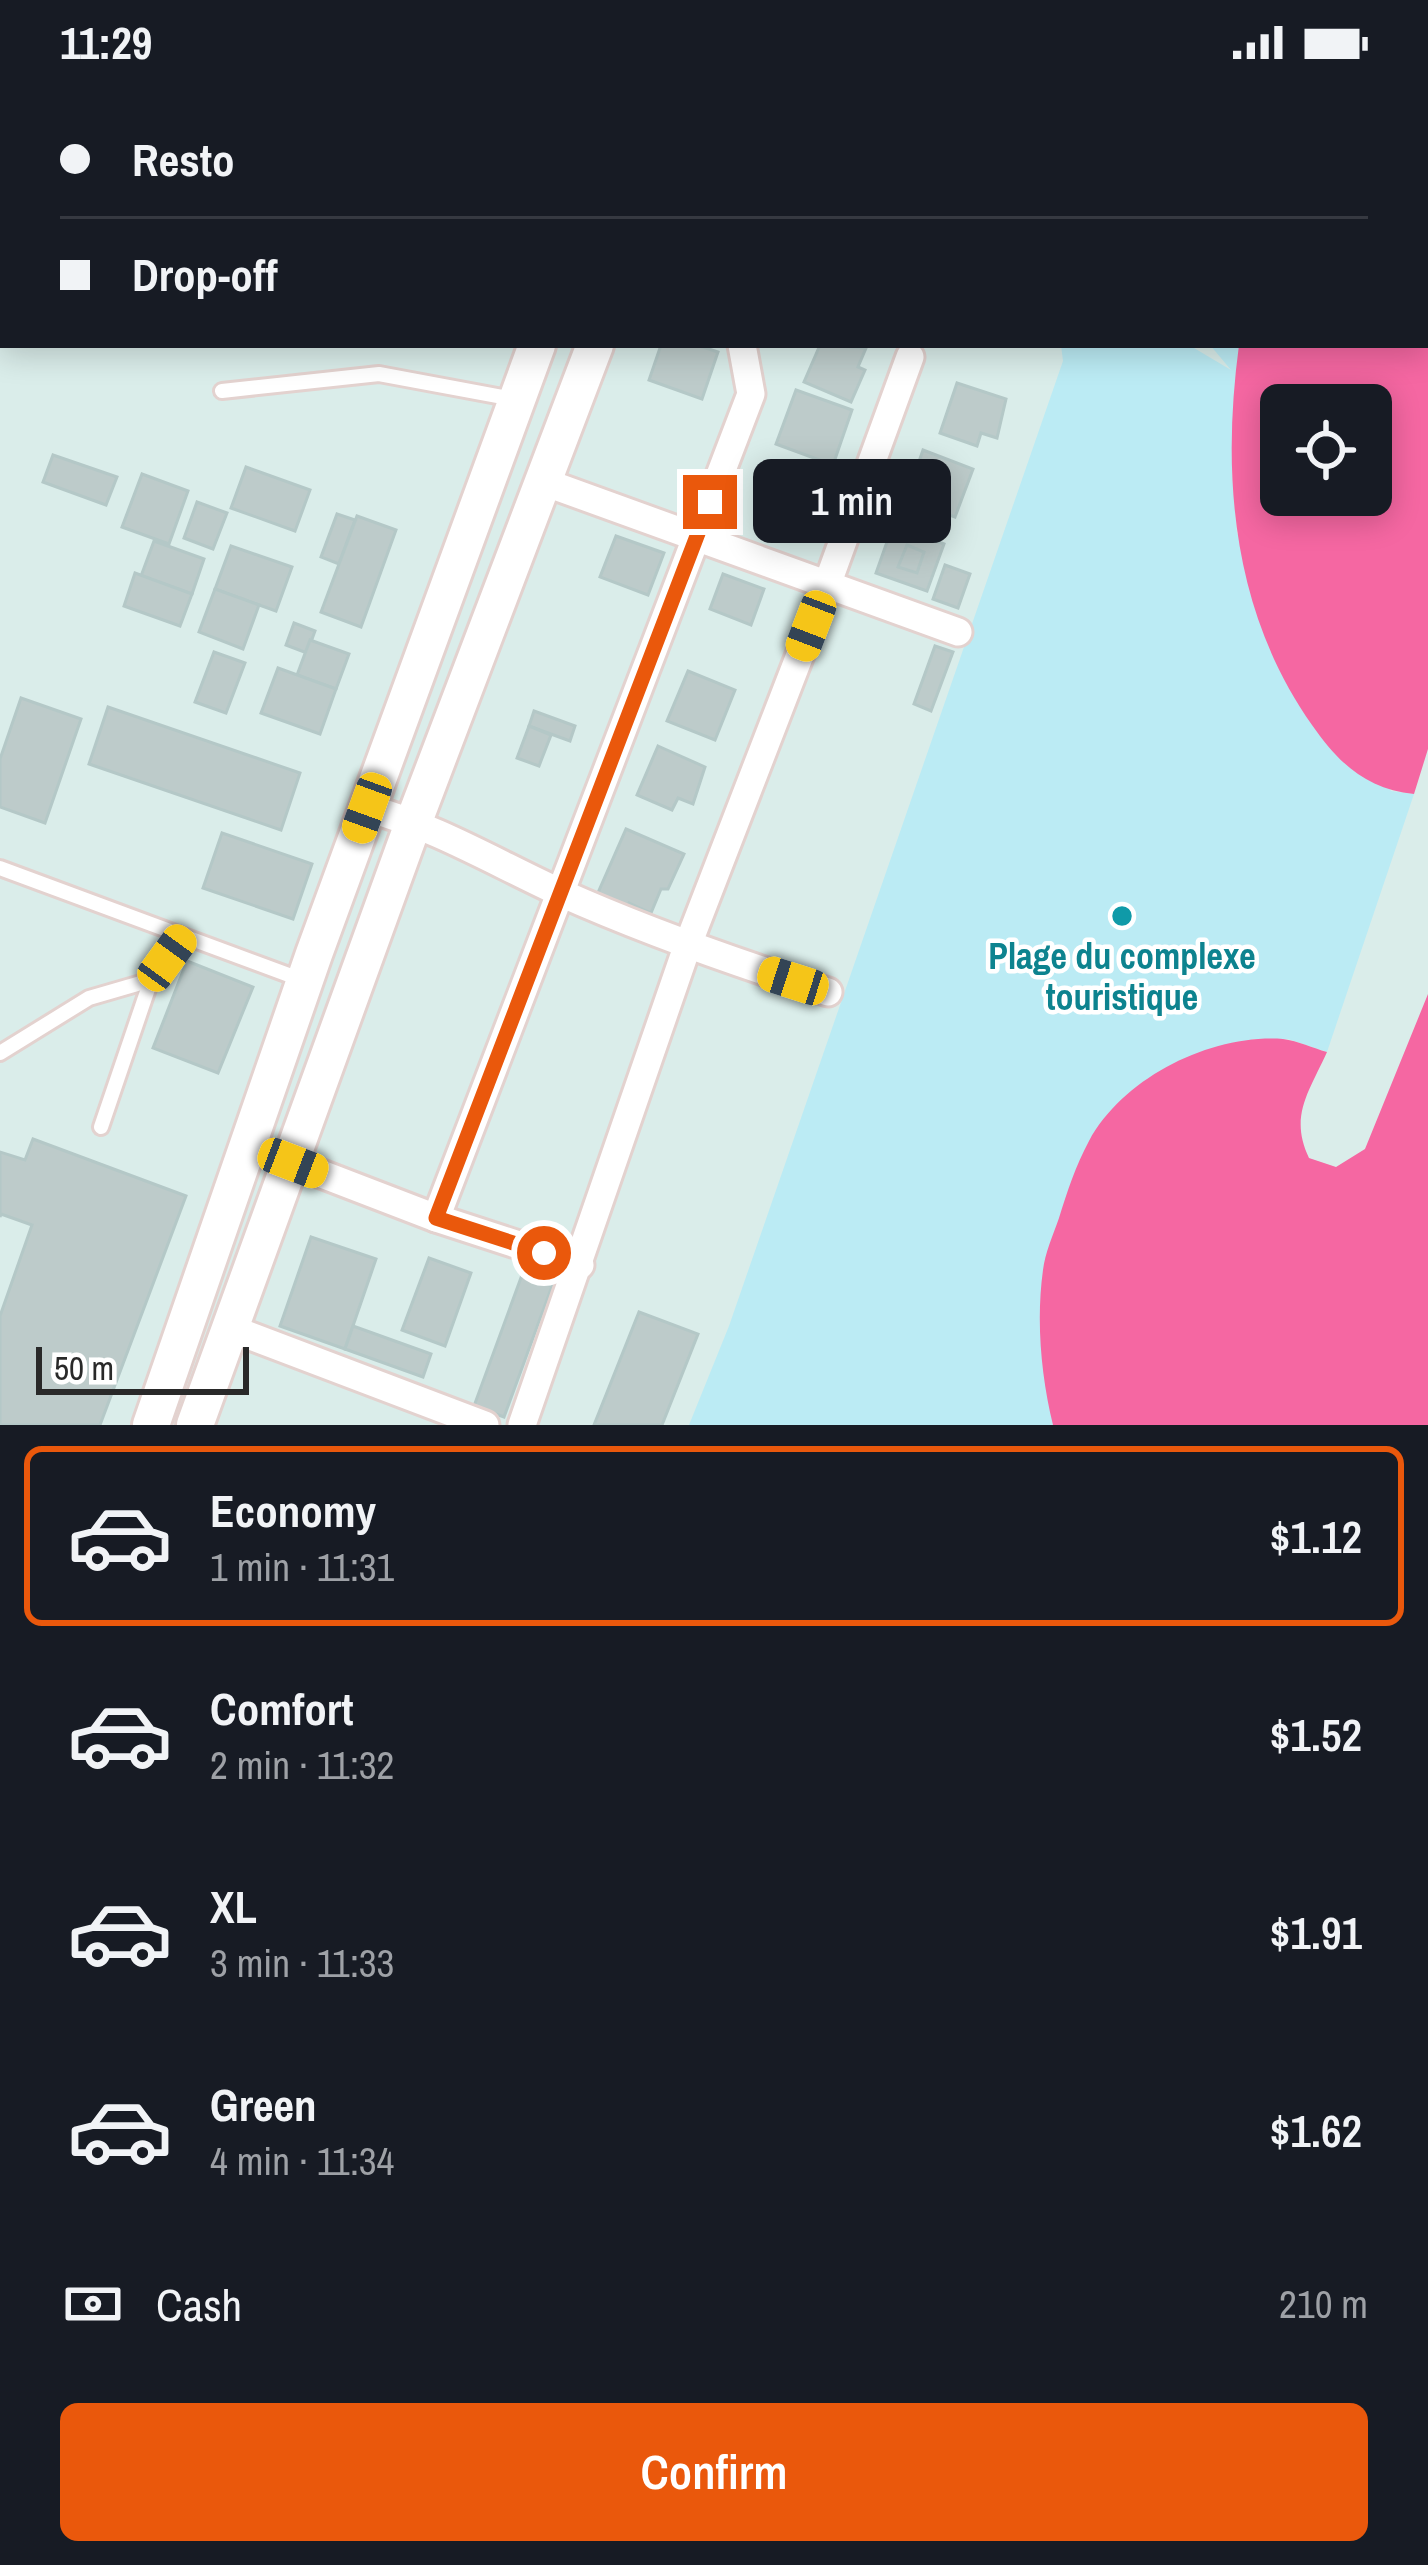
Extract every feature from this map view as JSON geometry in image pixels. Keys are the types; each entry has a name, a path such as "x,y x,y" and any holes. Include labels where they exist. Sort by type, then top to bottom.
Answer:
{"street":[{"path":"151,1425 367,808 536,348"},
{"path":"195,1425 414,821 594,348"},
{"path":"436,1218 751,394 743,348"},
{"path":"522,1425 687,947 910,357"},
{"path":"544,482 958,632"},
{"path":"367,808 414,821 687,947 828,992"},
{"path":"310,968 360,973"},
{"path":"293,1163 436,1218 580,1265"},
{"path":"232,1329 485,1425"}],"lane":[{"path":"222,392 379,374 518,400"},
{"path":"0,868 183,936 310,968"},
{"path":"101,1126 151,980 183,936"},
{"path":"0,1053 89,998 151,980"}],"sand":[{"name":"Plage du complexe touristique","path":"1061,348 1194,348 1231,370 1213,348 1239,348 1232,473 1237,533 1391,791 1414,794 1327,1052 1288,1039 1252,1039 1041,1340 1053,1425 689,1425 729,1326 1063,361"}],"shaded area":[{"path":"1239,348 1428,348 1428,749 1414,794 1382,787 1344,763 1285,682 1249,591 1233,494"},
{"path":"1428,994 1428,1425 1053,1425 1041,1348 1044,1264 1076,1169 1104,1118 1147,1079 1199,1052 1255,1039 1289,1040 1327,1052 1308,1092 1301,1129 1309,1158 1336,1167 1365,1149"}],"building":[{"path":"660,348 718,352 702,399 649,380"},
{"path":"819,348 866,348 858,367 865,370 851,402 804,382"},
{"path":"957,383 1006,399 997,438 981,433 977,446 940,433"},
{"path":"796,390 852,410 833,465 776,444"},
{"path":"923,450 973,469 955,517 906,499"},
{"path":"53,455 117,477 106,505 43,482"},
{"path":"246,467 310,490 295,531 231,508"},
{"path":"142,474 188,491 169,544 122,527"},
{"path":"197,502 227,513 213,549 184,538"},
{"path":"337,514 355,520 339,564 321,557"},
{"path":"357,516 396,530 361,627 321,612"},
{"path":"893,525 944,544 927,591 876,573"},
{"path":"616,536 664,553 648,595 600,577"},
{"path":"154,541 204,559 192,594 141,576"},
{"path":"907,545 924,552 917,573 898,567"},
{"path":"231,546 292,567 276,611 215,589"},
{"path":"945,565 970,574 958,608 933,599"},
{"path":"135,573 192,594 180,626 124,606"},
{"path":"723,574 764,589 751,625 710,609"},
{"path":"215,589 259,605 243,649 199,632"},
{"path":"294,623 315,631 307,653 286,645"},
{"path":"310,640 349,654 336,689 297,675"},
{"path":"935,646 953,652 931,711 914,704"},
{"path":"214,652 245,663 226,713 195,702"},
{"path":"278,668 336,689 320,734 261,713"},
{"path":"688,671 735,690 715,740 667,721"},
{"path":"21,698 81,719 45,823 0,807 0,759"},
{"path":"108,707 300,773 281,830 89,764"},
{"path":"534,711 575,726 570,741 529,726"},
{"path":"529,726 551,735 539,766 517,758"},
{"path":"658,746 705,767 693,804 678,798 672,810 637,795"},
{"path":"626,829 684,854 651,913 597,895"},
{"path":"222,833 312,864 293,919 203,888"},
{"path":"187,961 253,987 218,1073 153,1048"},
{"path":"33,1139 186,1196 100,1425 0,1425 0,1316 32,1225 0,1217 0,1152 25,1160"},
{"path":"311,1237 376,1259 345,1349 280,1326"},
{"path":"429,1258 471,1273 445,1346 402,1330"},
{"path":"522,1275 552,1286 504,1417 474,1406"},
{"path":"639,1312 698,1334 662,1425 594,1425"},
{"path":"353,1326 431,1354 423,1377 345,1349"}],"place":[{"name":"Plage du complexe touristique","path":"1122,916"}],"route":[{"path":"544,1253 436,1218 710,502"}]}
